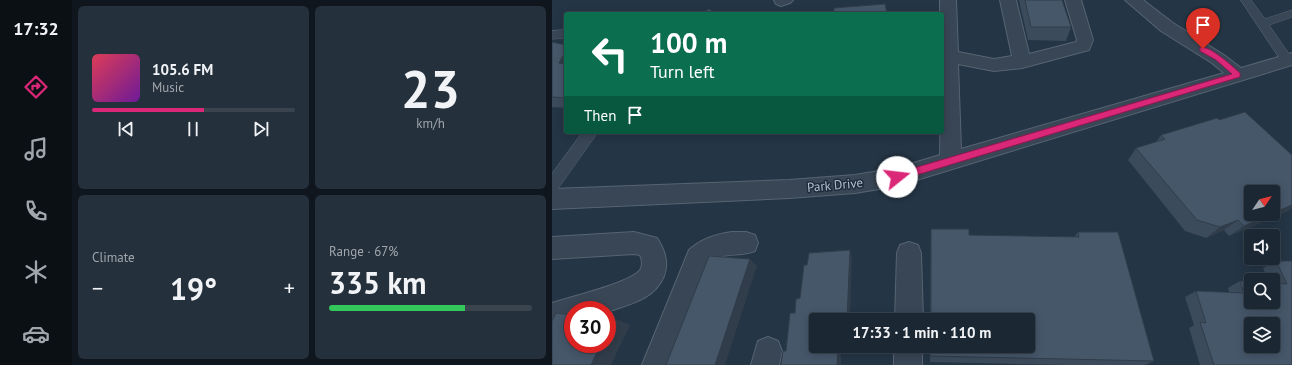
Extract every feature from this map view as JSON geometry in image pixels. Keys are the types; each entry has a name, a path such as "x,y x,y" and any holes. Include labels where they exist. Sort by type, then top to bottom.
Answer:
{"street":[{"path":"948,0 951,162"},
{"path":"1008,0 1022,62"},
{"path":"949,56 994,65 1022,62 1083,46 1084,40 1073,0"},
{"path":"1133,0 1166,27 1218,58 1238,75"},
{"name":"Park Drive","path":"552,199 789,189 855,184 897,177 1290,60"},
{"path":"552,248 634,243 648,246 653,252 655,262 653,272 644,284 631,291 552,316"},
{"path":"656,365 698,258 705,250 722,243 746,243"},
{"path":"909,313 910,253"},
{"path":"908,353 908,365"}],"lane":[{"path":"1246,0 1262,24 1290,60"},
{"path":"1262,24 1292,13"},
{"path":"552,35 564,34"},
{"path":"552,186 590,134"}],"building":[{"path":"1025,0 1062,0 1071,27 1031,27"},
{"path":"885,4 887,12 834,12 834,8"},
{"path":"709,9 713,12 704,12"},
{"path":"552,42 564,45 564,54 559,63 564,64 564,98 552,97"},
{"path":"1245,112 1292,155 1292,205 1280,210 1280,185 1244,185 1244,221 1255,221 1244,226 1238,220 1220,227 1197,220 1136,148 1165,139 1161,135 1217,118 1219,120"},
{"path":"931,229 969,229 969,235 1079,237 1078,232 1118,232 1154,361 930,356 930,353 1035,353 1035,313 931,313"},
{"path":"850,250 847,313 809,313 809,353 838,353 837,365 781,365 783,351 786,351 790,313 795,313 796,299 800,298 804,265 807,265 809,253"},
{"path":"709,256 750,259 715,365 666,365"},
{"path":"1280,261 1292,261 1292,365 1214,365 1200,322 1206,323 1196,291 1244,293 1244,309 1280,309 1280,284 1287,284 1278,265 1280,265"},
{"path":"1240,281 1244,281 1244,293"},
{"path":"556,313 564,314 564,353 597,353 591,365 552,365 552,321"}],"route":[{"path":"897,177 1238,75 1218,58 1203,49"}]}
